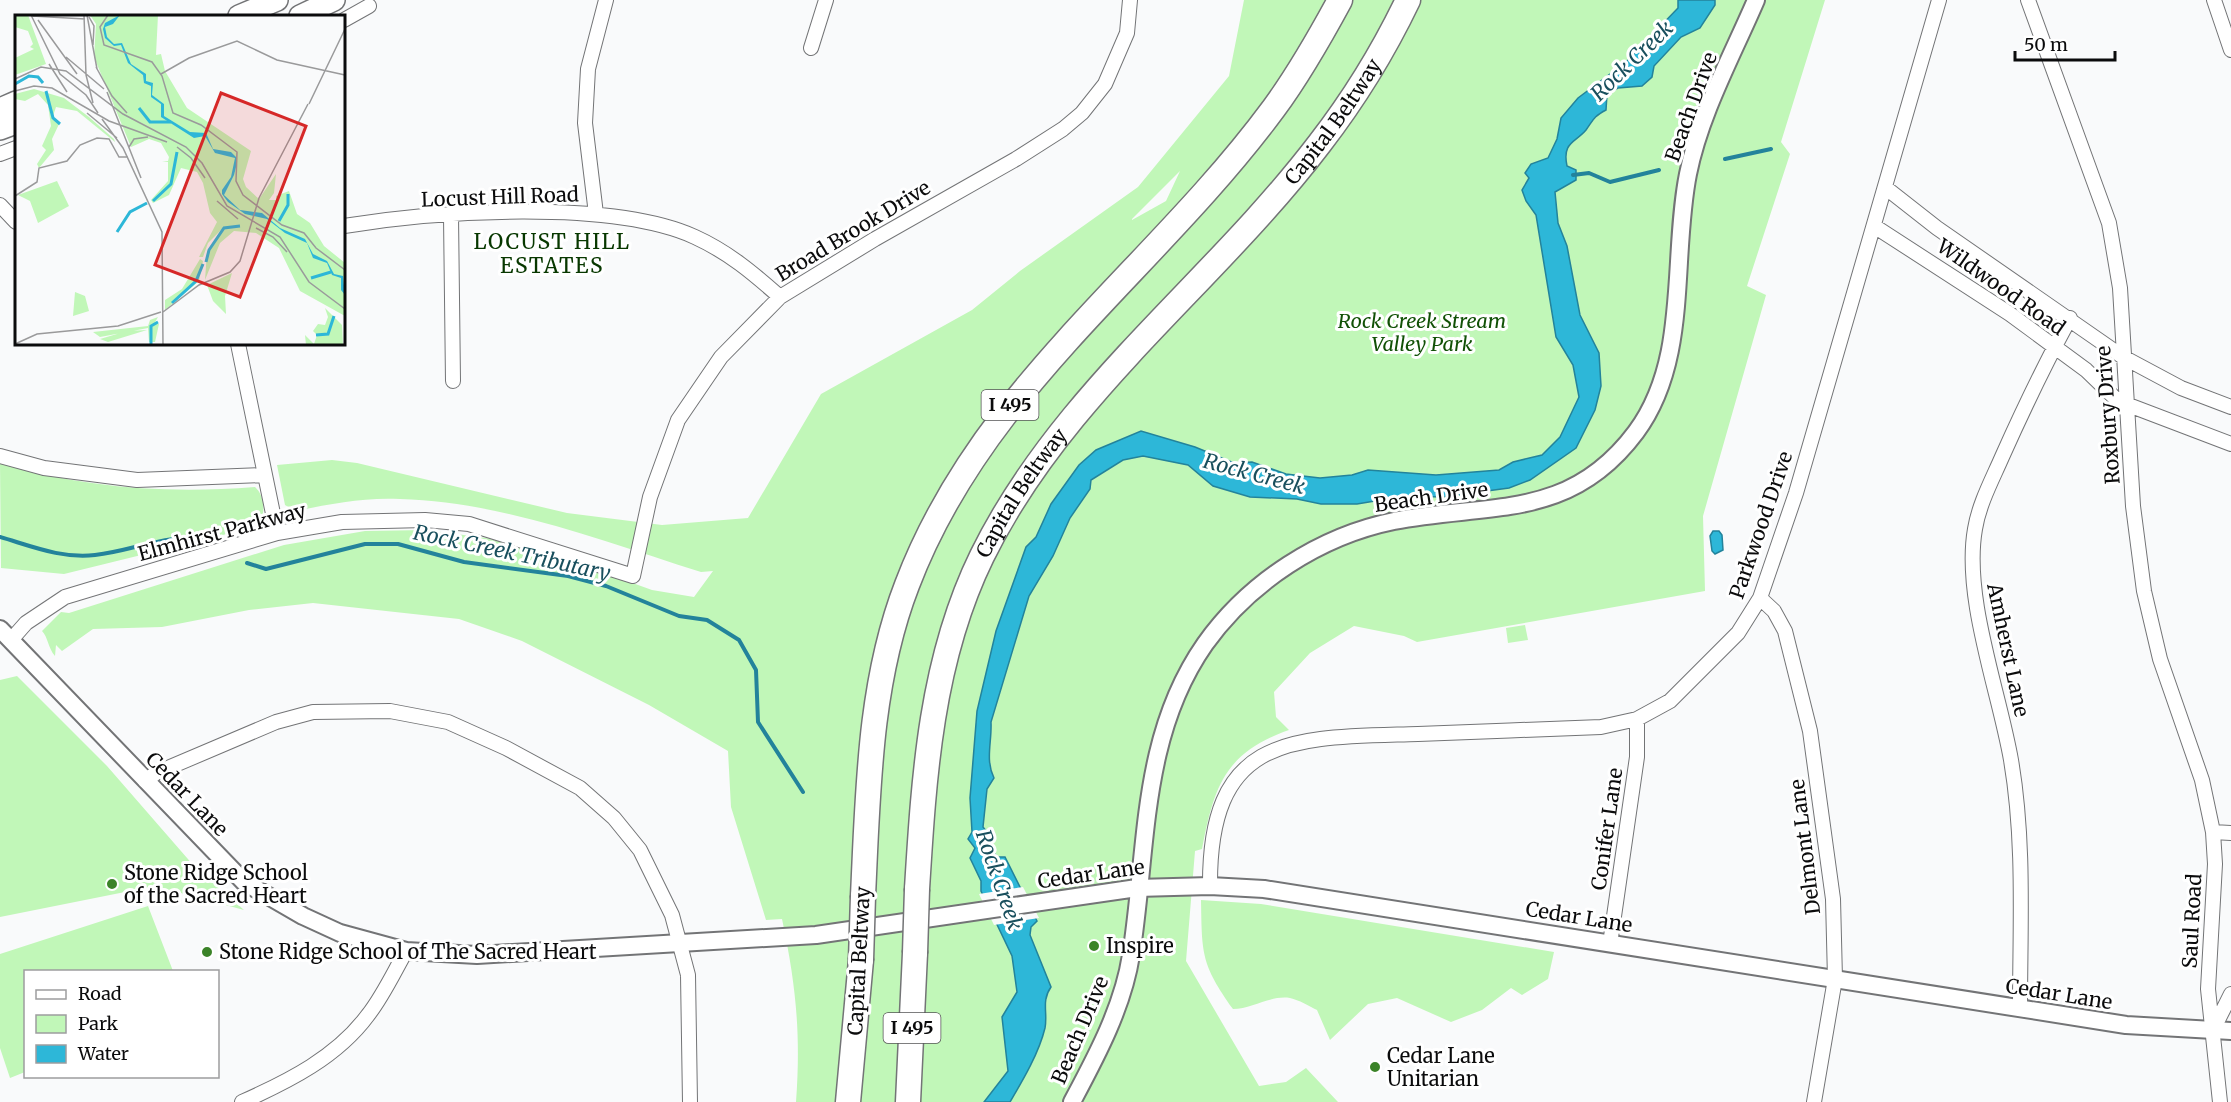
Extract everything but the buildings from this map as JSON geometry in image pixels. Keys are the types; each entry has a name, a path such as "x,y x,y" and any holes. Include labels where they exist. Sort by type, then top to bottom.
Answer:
{"highway":[{"name":"Capital Beltway","path":"848,1102 861,960 872,744 886,655 906,586 931,529 965,469 1004,413 1049,359 1201,195 1274,108 1312,51 1340,0"},
{"name":"Capital Beltway","path":"908,1102 917,889 929,740 943,666 961,607 981,557 1012,500 1045,452 1090,396 1273,199 1320,143 1360,85 1408,0"}],"main road":[{"path":"241,15 277,0"},
{"path":"302,15 334,0"},
{"path":"0,97 15,91"},
{"path":"0,108 15,102"},
{"path":"0,129 15,123"}],"street":[{"path":"596,214 585,123 588,69 606,0"},
{"path":"811,48 826,0"},
{"name":"Broad Brook Drive","path":"633,576 650,497 678,420 721,357 780,297 875,239 1016,159 1063,129 1082,113 1105,84 1127,33 1130,0"},
{"name":"Beach Drive","path":"1072,1102 1117,1008 1131,957 1150,782 1169,711 1204,646 1224,620 1248,595 1306,554 1341,537 1375,525 1405,519 1512,507 1566,490 1614,458 1637,431 1656,399 1666,368 1684,198 1692,156 1756,0"},
{"name":"Parkwood Drive","path":"1210,886 1210,849 1221,802 1242,773 1259,758 1276,748 1327,737 1601,727 1637,719 1670,701 1719,654 1737,633 1760,598 1796,493 1939,0"},
{"name":"Roxbury Drive","path":"2028,0 2109,223 2120,288 2123,357 2129,407 2133,506 2144,591 2160,658 2202,780 2213,832"},
{"path":"2214,0 2231,50"},
{"path":"345,19 369,6"},
{"path":"0,154 15,148"},
{"name":"Wildwood Road","path":"1886,188 1937,228 2070,318 2123,357 2181,388 2231,407"},
{"path":"0,205 15,221"},
{"name":"Locust Hill Road","path":"345,226 519,212 596,214 657,225 694,236 739,260 780,297"},
{"path":"451,216 453,381"},
{"name":"Wildwood Road","path":"1874,226 1944,270 2054,347 2086,370 2118,401 2231,444"},
{"name":"Amherst Lane","path":"2020,1009 2020,832 2011,760 1974,590 1972,554 1975,527 1985,496 2054,347 2070,318"},
{"path":"238,345 277,533"},
{"path":"0,456 44,468 137,480 265,475"},
{"name":"Elmhirst Parkway","path":"6,635 65,597 277,533 342,522 425,520 469,524 633,576"},
{"name":"Delmont Lane","path":"1760,598 1774,611 1785,631 1810,730 1833,899 1835,979 1814,1102"},
{"name":"Cedar Lane","path":"6,635 244,882 303,916 340,933 406,951 477,956 816,935 1137,888 1210,886 1263,889 2126,1025 2231,1031"},
{"path":"145,781 156,772 276,722 313,712 390,711 448,722 506,748 580,788 614,818 640,850 672,915 688,975 690,1102"},
{"name":"Conifer Lane","path":"1610,944 1637,757 1637,719"},
{"path":"2213,832 2231,833"},
{"name":"Saul Road","path":"2213,832 2215,864 2208,989 2220,1102"},
{"path":"242,1102 285,1083 329,1055 368,1016 406,951"},
{"path":"2213,1030 2231,994"}],"green space":[{"name":"Rock Creek Stream Valley Park","path":"1244,0 1825,0 1781,142 1790,154 1747,286 1766,295 1703,516 1705,591 1417,642 1404,636 1354,626 1310,653 1274,692 1276,717 1289,730 1267,739 1236,761 1218,790 1202,849 1195,851 1186,961 1259,1086 1286,1082 1306,1068 1338,1102 796,1102 797,1032 794,988 787,943 782,919 766,920 731,807 728,751 649,705 522,641 459,619 313,603 249,610 162,627 93,629 62,651 56,645 55,656 51,650 42,631 61,612 69,613 284,545 365,531 426,530 486,538 588,567 652,590 694,597 713,571 701,572 590,536 515,515 438,502 387,499 348,502 295,511 285,505 277,465 332,460 357,463 567,513 662,525 748,518 821,394 972,310 1020,271 1138,187 1229,76","holes":["1180,171 1166,201 1132,220"]},
{"path":"0,463 63,478 126,487 190,490 255,487 262,498 263,515 261,519 252,522 247,529 64,574 1,568"},
{"path":"1525,625 1528,640 1508,643 1506,628"},
{"path":"17,676 107,766 194,866 244,910 155,886 0,917 0,680"},
{"path":"1201,900 1261,904 1554,952 1548,979 1522,995 1511,988 1482,1010 1451,1022 1397,998 1368,1004 1330,1040 1317,1010 1290,998 1275,998 1233,1009 1222,994 1205,958"},
{"path":"148,906 173,970 24,970 24,1072 10,1078 0,1048 0,954"}],"water":[{"name":"Rock Creek","path":"1678,0 1715,0 1715,5 1700,28 1681,37 1654,66 1652,77 1642,86 1618,88 1607,94 1606,110 1570,144 1566,152 1567,166 1576,170 1576,180 1555,192 1558,223 1567,246 1580,315 1599,353 1601,386 1595,410 1576,448 1530,480 1509,488 1442,497 1405,496 1357,504 1321,504 1297,499 1250,497 1213,486 1188,465 1143,456 1123,460 1091,480 1090,489 1070,518 1053,556 1029,596 991,722 989,758 994,778 987,789 983,827 990,836 989,846 997,857 1005,857 1037,921 1031,927 1030,935 1051,987 1046,997 1046,1023 1039,1047 1015,1094 1010,1102 984,1102 1008,1071 1002,1017 1017,992 1012,956 981,891 981,881 970,858 975,848 968,839 972,832 970,798 977,711 996,631 1026,547 1036,537 1051,504 1079,465 1096,450 1141,431 1195,447 1234,463 1252,462 1286,474 1320,478 1352,475 1368,470 1436,475 1499,470 1513,462 1542,455 1560,437 1579,397 1573,365 1556,337 1536,215 1526,201 1522,190 1529,178 1525,173 1531,164 1548,158 1557,139 1561,118 1578,98 1626,62 1678,8"},
{"path":"1713,531 1719,531 1722,535 1723,550 1715,554 1712,551 1710,536"}],"pier":[{"path":"1023,887 1039,918 994,925 979,894"}],"waterway":[{"path":"1725,159 1771,149"},
{"path":"1573,175 1589,173 1610,182 1659,170"},
{"name":"Rock Creek Tributary","path":"0,537 47,551 83,556 110,553 179,538 210,539"},
{"name":"Rock Creek Tributary","path":"247,563 266,569 365,544 398,544 464,562 568,576 606,586 679,616 707,620 739,640 756,670 758,722 803,792"}],"place":[{"name":"Stone Ridge School of the Sacred Heart","path":"112,884"},
{"name":"Inspire","path":"1094,946"},
{"name":"Stone Ridge School of The Sacred Heart","path":"207,952"},
{"name":"Cedar Lane Unitarian","path":"1375,1067"}],"district":[{"name":"LOCUST HILL ESTATES","path":"552,254"}]}
